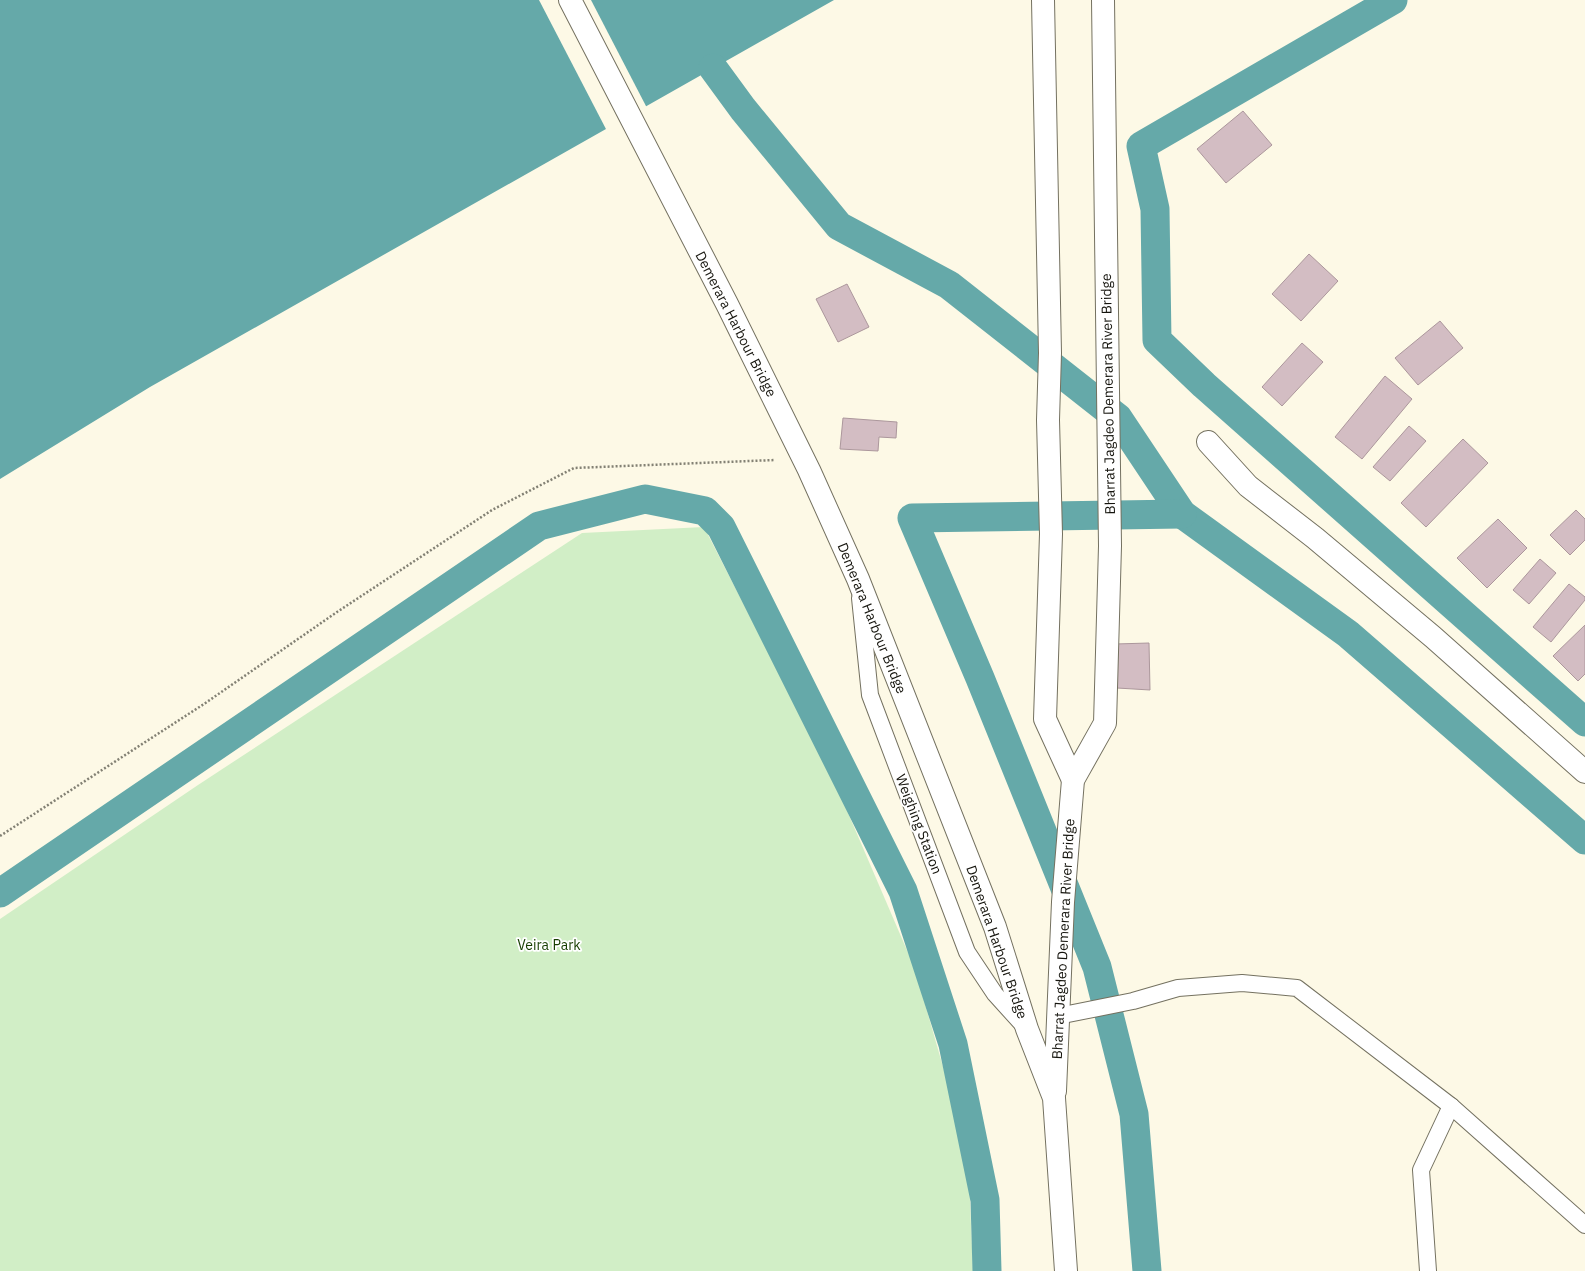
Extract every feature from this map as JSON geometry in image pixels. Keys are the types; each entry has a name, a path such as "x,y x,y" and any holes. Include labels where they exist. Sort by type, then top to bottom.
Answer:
{"main road":[{"name":"Demerara Harbour Bridge","path":"570,0 727,304 803,459 858,579 995,927 1027,1029 1054,1098 1066,1271"},
{"name":"Bharrat Jagdeo Demerara River Bridge","path":"1043,0 1050,353 1048,420 1051,534 1045,719 1073,780"},
{"name":"Bharrat Jagdeo Demerara River Bridge","path":"1054,1098 1064,902 1073,780 1105,723 1110,546 1103,0"},
{"path":"1208,442 1248,486 1315,538 1433,637 1585,772"}],"lane":[{"name":"Weighing Station","path":"858,579 870,695 967,952 995,994 1027,1029"},
{"path":"1058,1016 1133,1001 1178,988 1242,983 1296,988 1450,1106 1585,1225"},
{"path":"1428,1271 1421,1170 1450,1106"}],"path":[{"path":"0,836 204,704 337,612 492,510 574,468 803,459"}],"green space":[{"name":"Veira Park","path":"704,527 833,778 915,969 968,1154 973,1271 0,1271 0,919 198,785 582,533"}],"water":[{"path":"0,0 834,0 150,387 0,479"}],"pier":[{"path":"539,0 591,0 647,108 607,131"}],"building":[{"path":"1243,111 1272,145 1226,183 1197,149"},
{"path":"1309,254 1338,281 1301,321 1272,294"},
{"path":"847,284 869,327 838,342 816,299"},
{"path":"1440,321 1463,348 1418,385 1395,358"},
{"path":"1302,343 1323,362 1282,406 1262,387"},
{"path":"1385,376 1412,399 1362,459 1335,437"},
{"path":"843,418 897,422 896,438 879,437 878,451 840,449"},
{"path":"1409,426 1426,441 1390,481 1373,467"},
{"path":"1463,439 1488,463 1426,527 1401,503"},
{"path":"1576,510 1585,519 1585,540 1570,555 1550,535"},
{"path":"1498,519 1527,548 1487,588 1457,558"},
{"path":"1540,559 1556,573 1529,604 1513,590"},
{"path":"1569,584 1585,597 1585,600 1551,642 1533,627"},
{"path":"1585,625 1585,674 1578,681 1553,656"},
{"path":"1149,643 1150,690 1117,688 1115,644"}],"waterway":[{"path":"1393,0 1141,146 1155,209 1157,340 1204,385 1585,722"},
{"path":"713,68 743,109 839,226 949,285 1118,418 1182,514 1348,634 1585,840"},
{"path":"0,893 539,526 645,499 705,511 721,527 903,891 953,1044 985,1200 987,1271"},
{"path":"1147,1271 1134,1114 1097,967 980,678 912,518 1182,514"}]}
